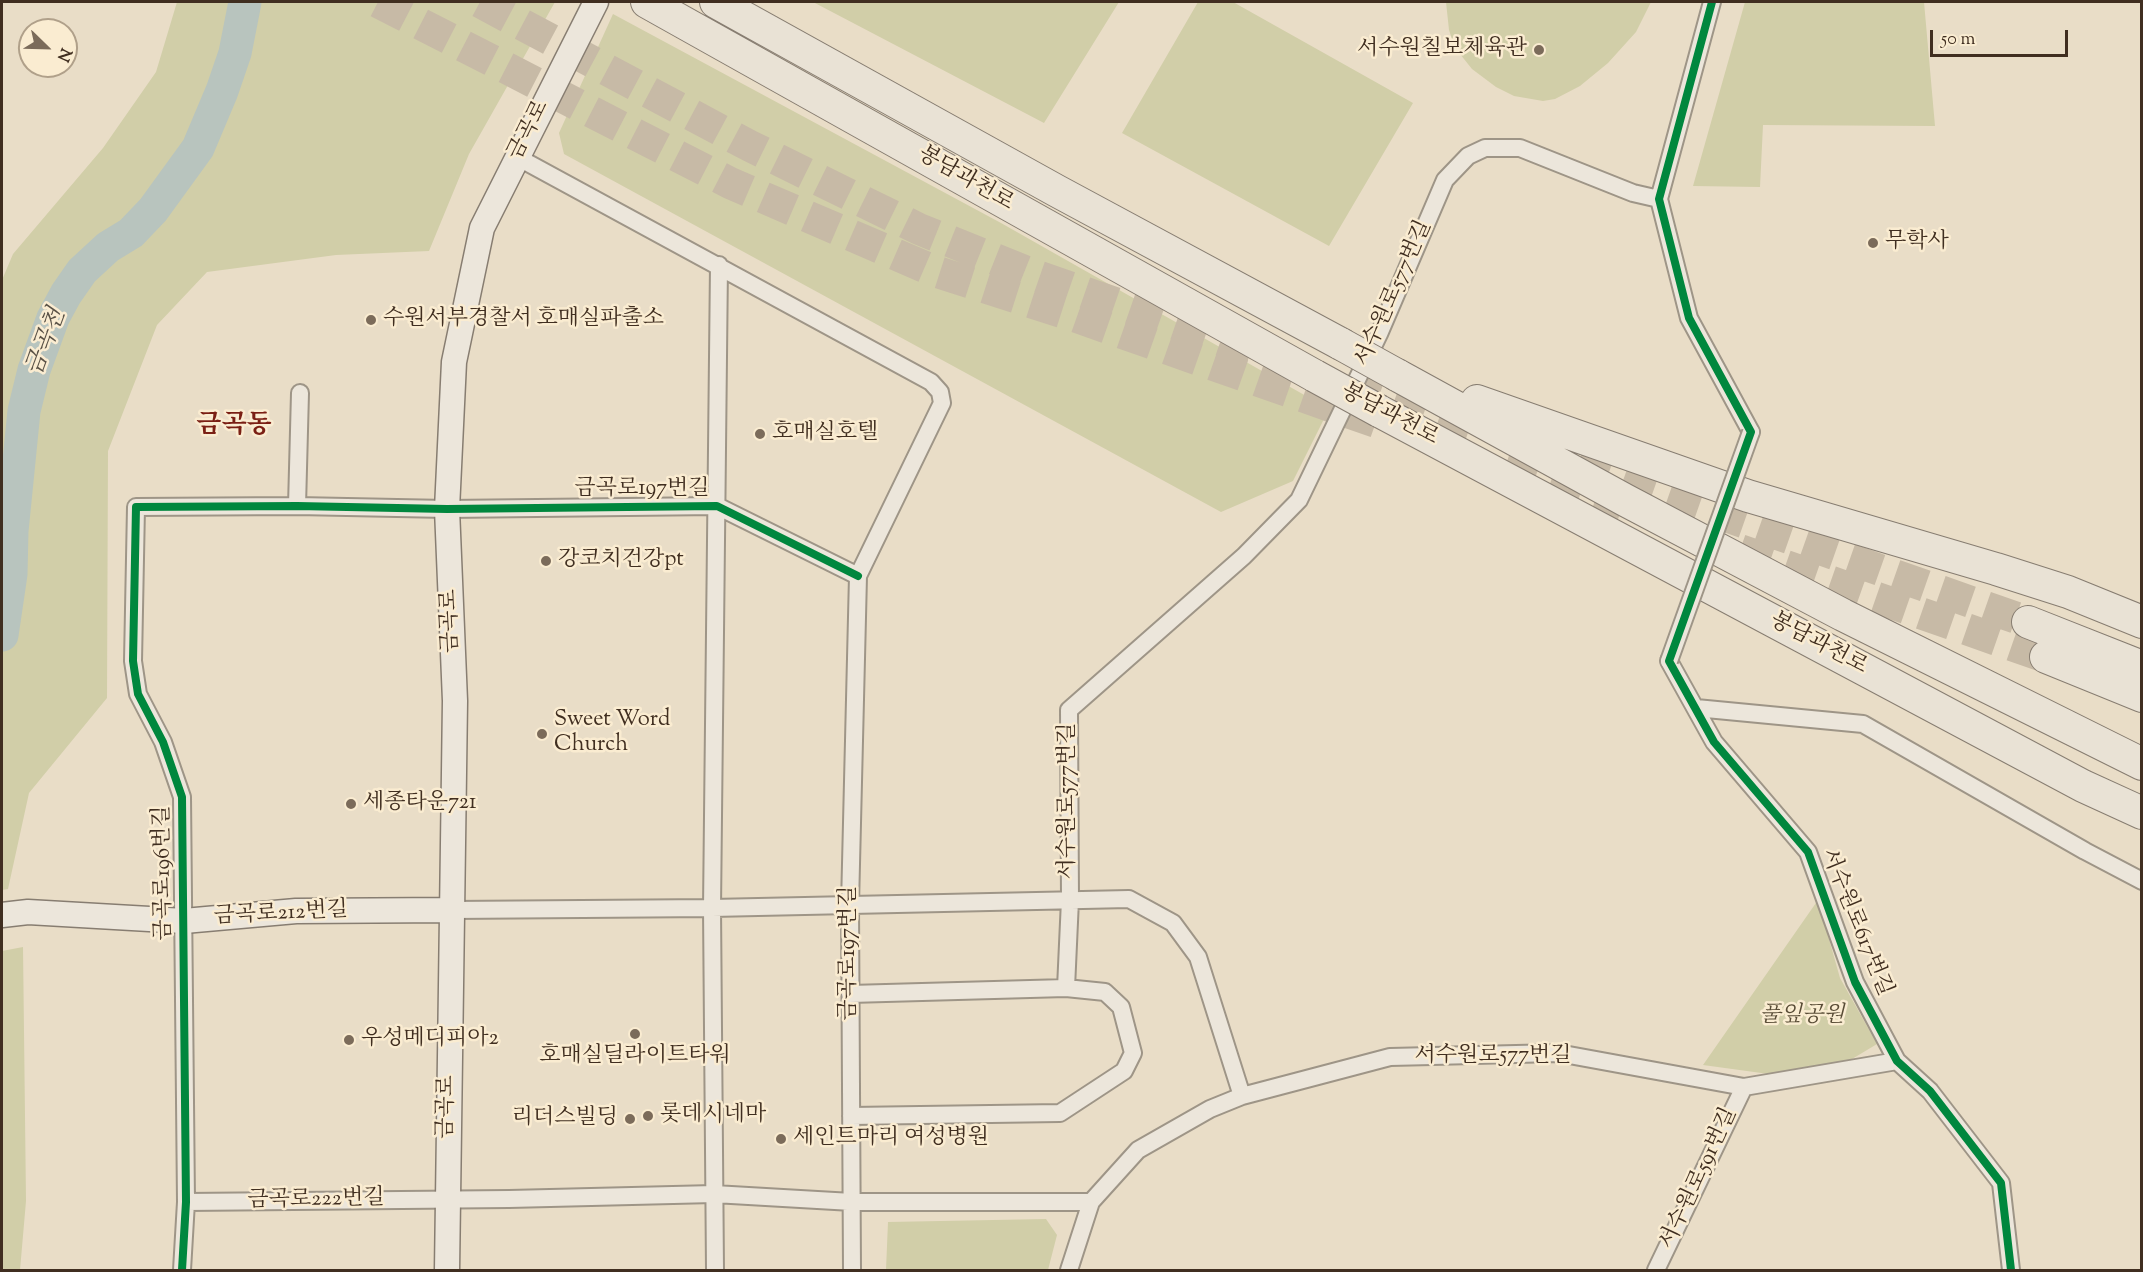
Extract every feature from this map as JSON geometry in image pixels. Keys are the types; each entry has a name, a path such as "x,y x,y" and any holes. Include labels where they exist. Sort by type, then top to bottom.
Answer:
{"highway":[{"name":"봉담과천로","path":"647,2 1378,411 2083,786 2142,813"},
{"name":"봉담과천로","path":"716,2 1057,191 1626,500 1843,615 2142,764"},
{"path":"1391,371 1748,496 2068,592 2142,622"},
{"path":"2028,622 2142,667"},
{"path":"2046,657 2142,696"},
{"path":"2083,786 2142,825"}],"main road":[{"name":"금곡로","path":"447,1270 446,1198 455,701 447,509 454,362 482,228 596,2"},
{"name":"금곡로212번길","path":"2,915 28,912 184,921 296,911 452,910"}],"street":[{"path":"1659,199 1712,2"},
{"name":"서수원로577번길","path":"1066,988 1070,900 1069,710 1244,556 1299,500 1379,334 1445,180 1468,156 1485,148 1521,148 1633,193 1659,199"},
{"path":"517,157 931,382 940,392 942,403 858,576"},
{"name":"서수원로617번길","path":"1659,199 1689,318 1750,432 1669,661 1714,742 1808,852 1855,981 1897,1061 1930,1091 2001,1183 2012,1270"},
{"name":"금곡로197번길","path":"715,1270 712,908 719,265"},
{"path":"297,506 300,393"},
{"name":"금곡로196번길","path":"182,1270 186,1202 182,797 163,742 138,694 133,661 136,507 297,506 447,509"},
{"name":"금곡로197번길","path":"447,509 717,506 858,576 850,905 852,1270"},
{"path":"1696,708 1863,724 2085,851 2142,880"},
{"path":"452,910 712,908 1129,899 1173,923 1198,957 1242,1096"},
{"path":"850,994 1066,988 1105,992 1121,1007 1133,1053 1124,1071 1060,1113 851,1116"},
{"name":"서수원로577번길","path":"1069,1270 1091,1202 1138,1150 1210,1109 1242,1096 1390,1057 1558,1053 1744,1087 1897,1061"},
{"name":"서수원로591번길","path":"1656,1270 1744,1087"},
{"name":"금곡로222번길","path":"186,1202 509,1199 714,1194 852,1202 1091,1202"}],"green space":[{"path":"177,2 555,2 469,154 429,251 336,255 207,272 157,325 108,451 107,698 29,793 8,889 2,890 2,280 13,254 103,148 156,72"},
{"path":"813,2 1119,2 1044,123"},
{"path":"1198,2 1233,2 1413,103 1329,246 1122,133"},
{"name":"서수원칠보체육관","path":"1446,2 1651,2 1636,32 1608,63 1580,86 1555,99 1543,101 1514,96 1496,87 1472,69 1452,39"},
{"path":"1745,2 1924,2 1935,126 1763,125 1760,187 1693,186"},
{"path":"613,14 1001,223 1329,409 1293,481 1221,512 564,154 559,133"},
{"name":"풀잎공원","path":"1818,900 1840,978 1877,1044 1847,1062 1776,1075 1703,1065"},
{"path":"23,947 26,1201 20,1270 2,1270 2,951"},
{"path":"1046,1219 1057,1235 1048,1270 886,1270 888,1222"}],"waterway":[{"name":"금곡천","path":"2,635 11,574 12,531 24,411 34,370 53,318 82,271 108,247 131,233 153,210 198,148 235,53 245,2"}],"tunnel":[{"path":"378,2 730,183 934,271 1074,316 1376,422"},
{"path":"480,2 750,146 919,229 1037,276 1256,352"},
{"path":"1349,385 1480,430"},
{"path":"1578,464 2028,622"},
{"path":"1505,467 1622,508"},
{"path":"1740,550 2046,657"}],"cycle path":[{"path":"1712,2 1659,199 1689,318 1751,432 1669,661 1714,742 1808,852 1855,982 1897,1061 1930,1091 2001,1183 2011,1270"},
{"path":"182,1270 186,1202 182,797 163,742 138,694 133,661 136,507 297,506 447,509 717,506 858,576"}],"place":[{"name":"서수원칠보체육관","path":"1539,50"},
{"name":"무학사","path":"1873,243"},
{"name":"수원서부경찰서 호매실파출소","path":"371,320"},
{"name":"호매실호텔","path":"760,434"},
{"name":"강코치건강pt","path":"546,561"},
{"name":"Sweet Word Church","path":"542,734"},
{"name":"세종타운721","path":"351,804"},
{"name":"호매실딜라이트타워","path":"635,1034"},
{"name":"우성메디피아2","path":"349,1040"},
{"name":"롯데시네마","path":"648,1116"},
{"name":"리더스빌딩","path":"630,1119"},
{"name":"세인트마리 여성병원","path":"781,1139"}],"district":[{"name":"금곡동","path":"234,428"}]}
